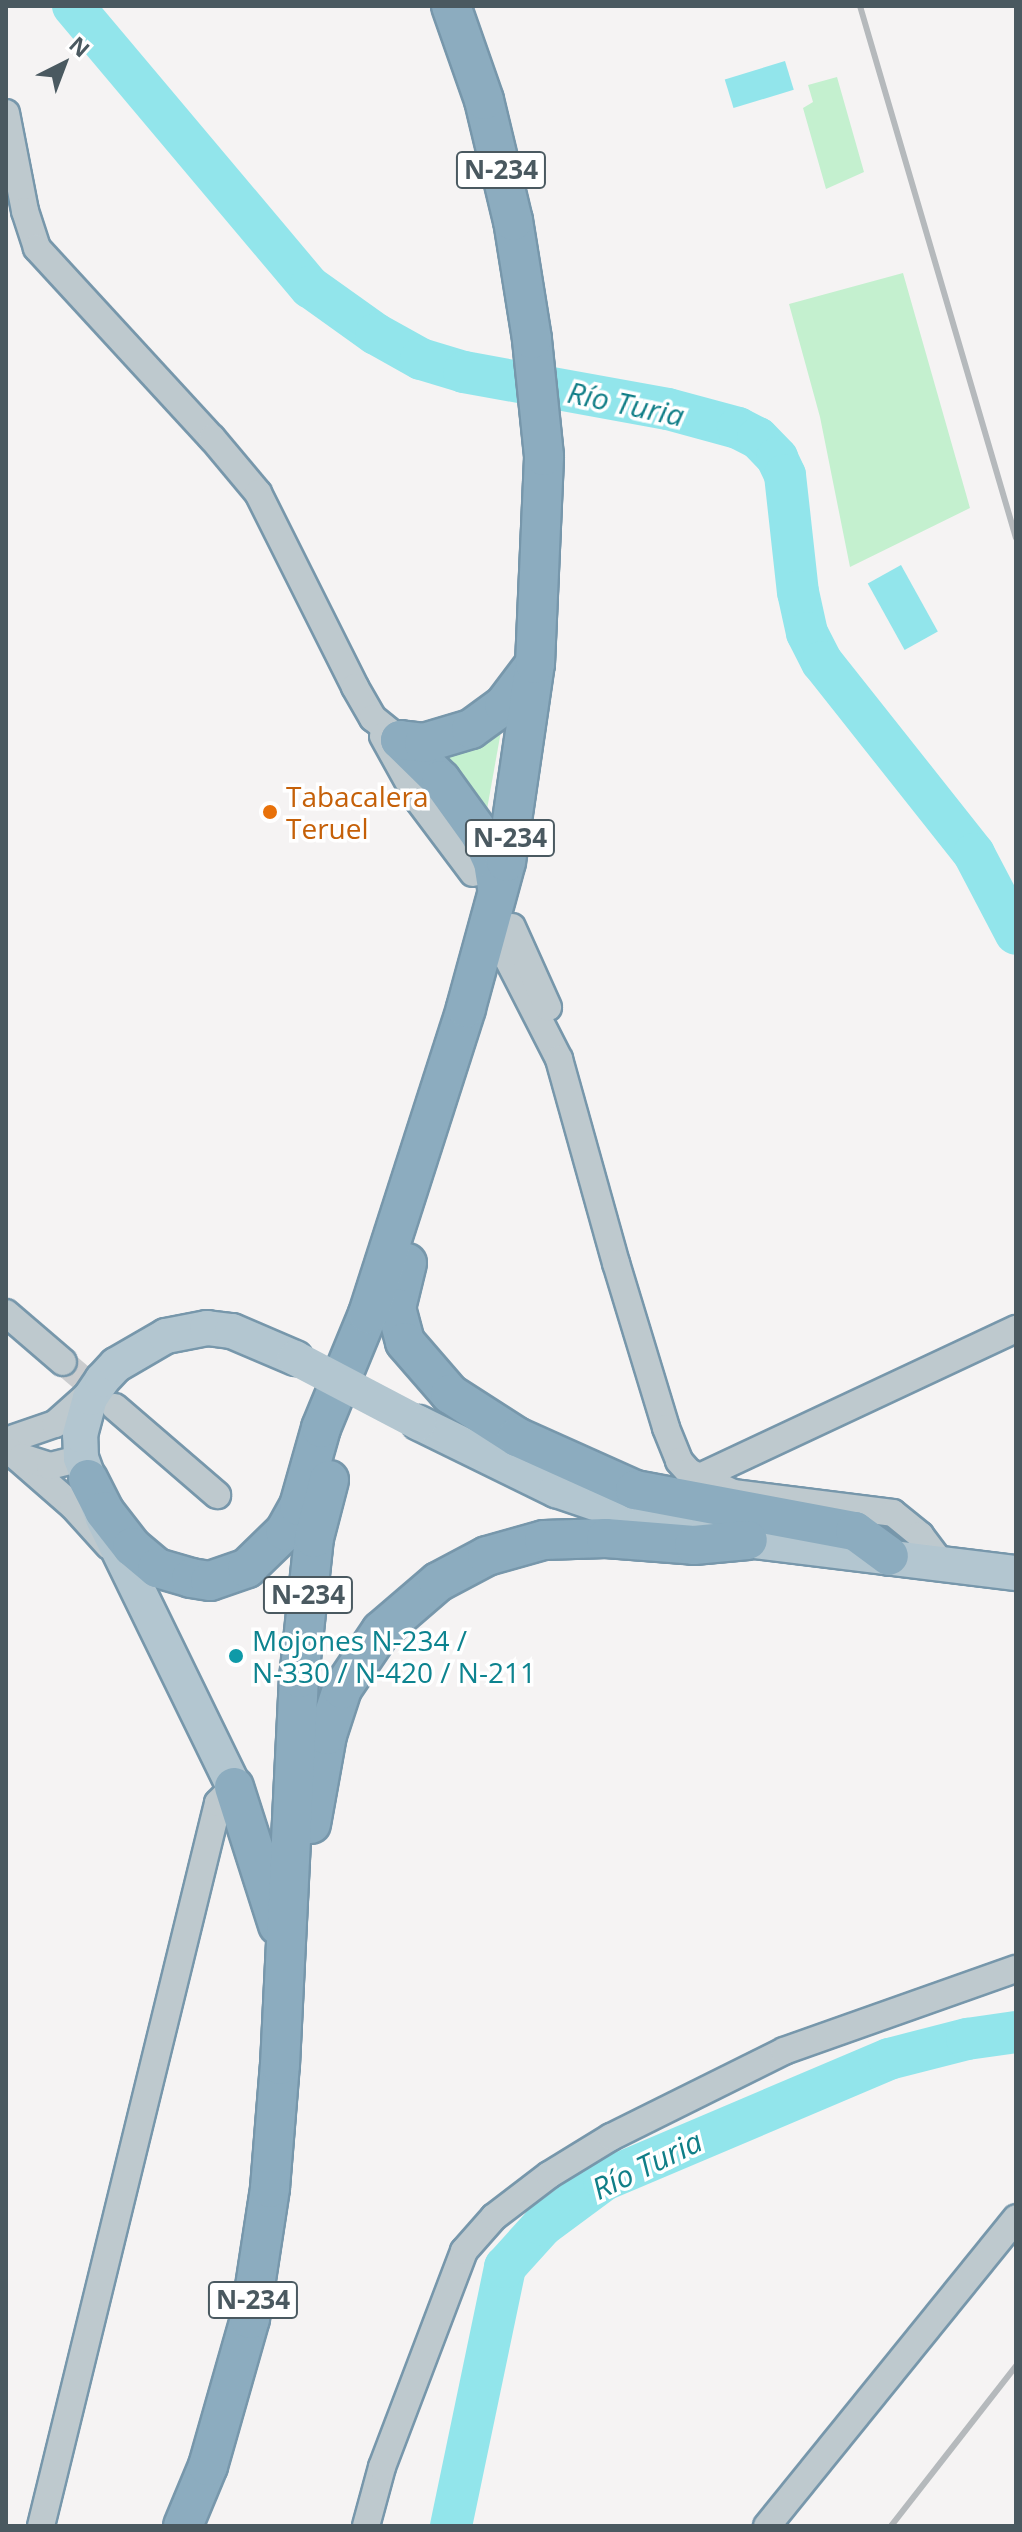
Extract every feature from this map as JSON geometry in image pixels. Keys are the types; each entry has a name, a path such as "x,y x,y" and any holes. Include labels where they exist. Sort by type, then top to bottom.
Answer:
{"highway":[{"name":"N-234","path":"183,2526 208,2466 250,2319 270,2188 299,1678 314,1538 368,1314 466,1008 493,906 517,804 535,664 544,456 532,339 513,221 484,100 451,6"},
{"path":"386,729 424,743 471,729 504,705 535,664"},
{"path":"386,729 441,780 480,834 493,862 493,906"},
{"path":"466,1008 440,1153 396,1308 405,1342 450,1394 517,1437 593,1473 635,1490 674,1500 855,1531 889,1556"},
{"path":"84,1469 118,1531 157,1568 210,1581 247,1568 285,1531 299,1506 321,1428 368,1314"},
{"path":"288,1882 307,1846 327,1735 342,1689 369,1646 418,1597 487,1556 544,1540 590,1538 694,1545 748,1540"},
{"path":"234,1787 286,1946"}],"main road":[{"path":"234,1787 84,1469 83,1415 109,1393 146,1345 184,1330 207,1328 232,1331 295,1358 487,1459 592,1505 665,1527 1016,1573"}],"street":[{"path":"6,113 25,211 37,248 258,493 386,729"},
{"path":"493,906 559,1059 666,1428 679,1461 689,1472 733,1493 893,1513 948,1564"},
{"path":"6,1313 63,1362"},
{"path":"702,1476 1016,1329"},
{"path":"9,1443 55,1424 75,1409 109,1393 217,1495"},
{"path":"9,1443 50,1466 84,1469"},
{"path":"9,1443 73,1506 130,1572"},
{"path":"41,2526 218,1803 234,1787"},
{"path":"366,2526 382,2467 464,2251 494,2217 549,2175 611,2137 784,2051 1016,1969"},
{"path":"767,2526 1016,2218"}],"green space":[{"path":"837,77 864,172 826,189 803,108 813,102 808,85"},
{"path":"903,273 970,508 850,567 820,417 789,304"},
{"path":"499,728 501,731 486,815 431,753"}],"water":[{"path":"785,61 794,90 734,108 725,79"},
{"path":"901,565 938,631 905,650 868,583"}],"waterway":[{"name":"Río Turia","path":"73,6 310,287 376,334 421,359 464,372 668,409 738,428 758,438 777,458 785,475 798,592 807,633 822,662 974,854 1016,934"},
{"name":"Río Turia","path":"451,2526 505,2267 543,2225 604,2180 889,2059 967,2039 1016,2032"}],"tunnel":[{"path":"63,1362 109,1401"}],"railway":[{"path":"860,6 1016,538"},
{"path":"891,2526 1016,2366"}],"place":[{"name":"Tabacalera Teruel","path":"270,812"},
{"name":"Mojones N-234 / N-330 / N-420 / N-211","path":"236,1656"}]}
